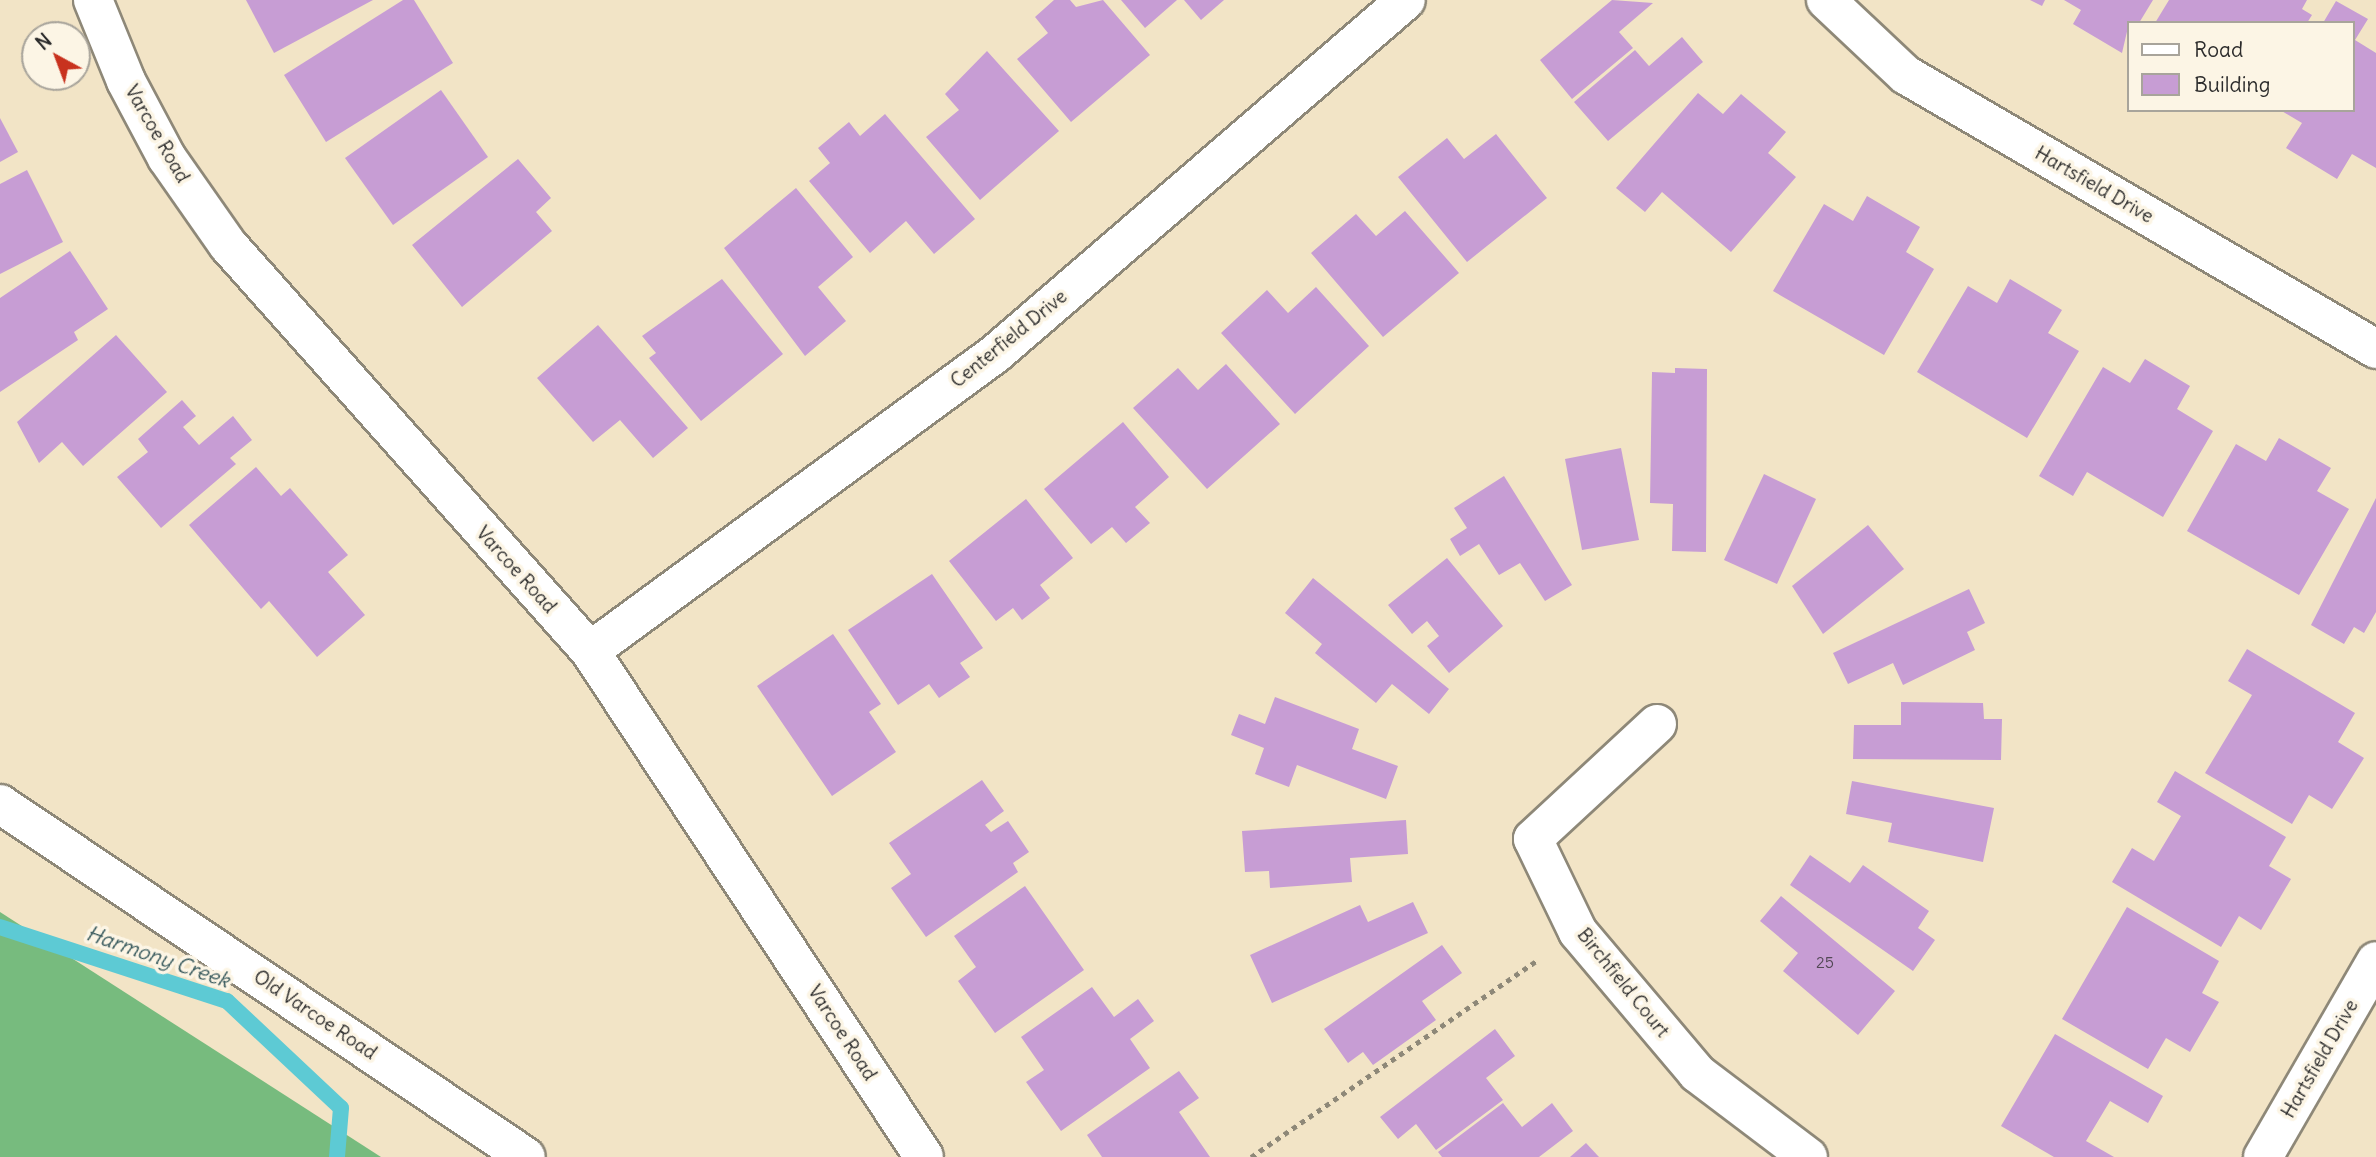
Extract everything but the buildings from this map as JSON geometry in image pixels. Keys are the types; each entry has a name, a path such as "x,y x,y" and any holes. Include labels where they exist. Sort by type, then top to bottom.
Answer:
{"street":[{"name":"Varcoe Road","path":"93,0 125,81 167,158 228,245 590,651 924,1157"},
{"name":"Centerfield Drive","path":"590,651 995,354 1406,0"},
{"name":"Hartsfield Drive","path":"1826,0 1906,75 2376,349"},
{"name":"Birchfield Court","path":"1657,724 1533,839 1578,932 1698,1073 1808,1157"},
{"name":"Old Varcoe Road","path":"0,804 526,1157"},
{"name":"Hartsfield Drive","path":"2263,1157 2376,961"}],"path":[{"path":"1251,1157 1578,932"}],"green space":[{"path":"0,912 381,1157 0,1157"}],"waterway":[{"name":"Harmony Creek","path":"0,927 227,1001 341,1108 337,1157"}]}
